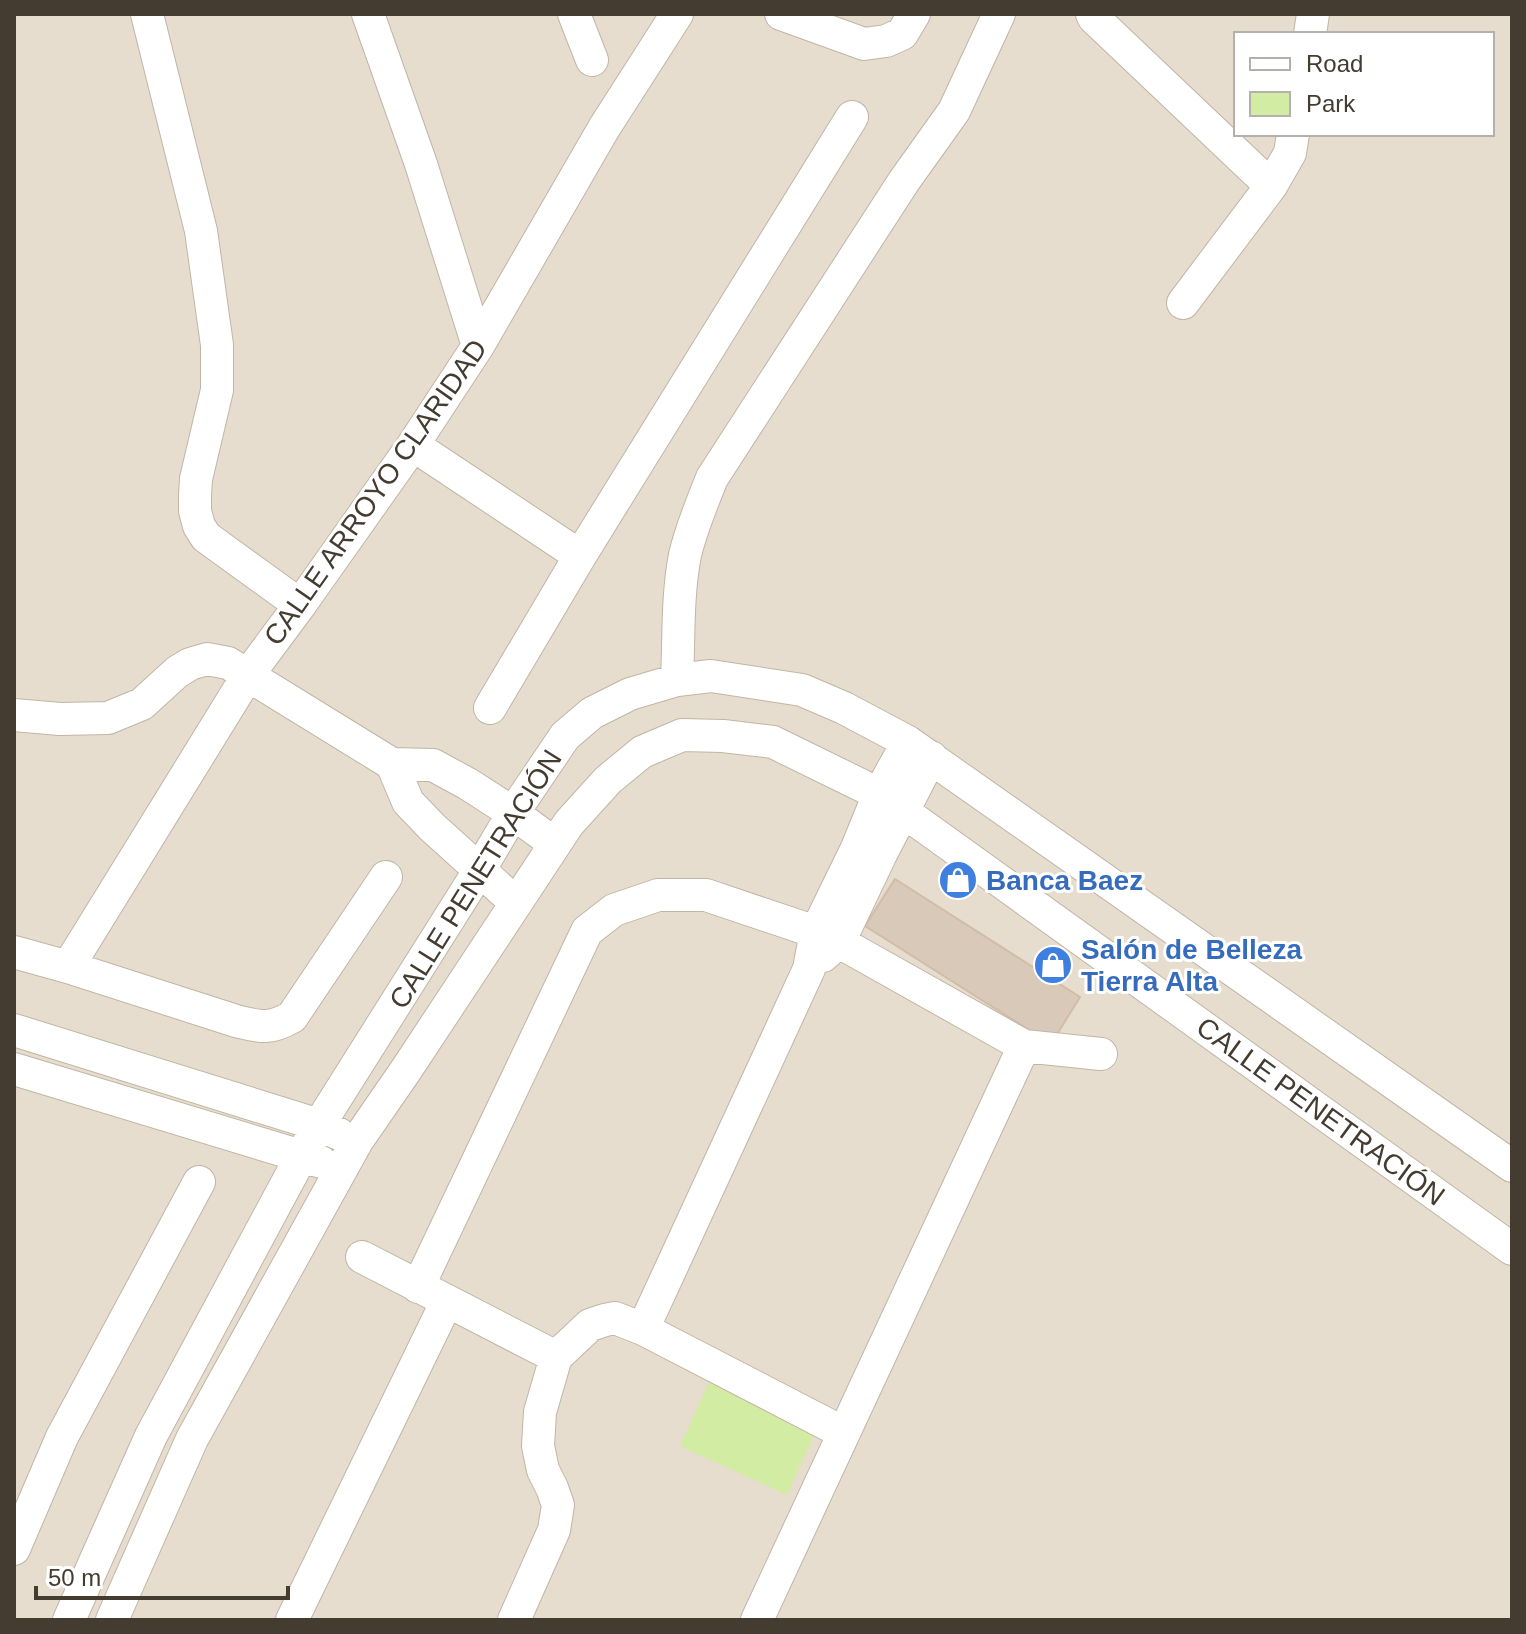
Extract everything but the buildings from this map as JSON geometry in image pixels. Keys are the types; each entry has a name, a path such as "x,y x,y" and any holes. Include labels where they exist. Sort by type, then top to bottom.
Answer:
{"street":[{"path":"147,14 201,231 217,345 217,390 196,479 195,511 206,537 300,605"},
{"path":"368,14 421,164 478,346"},
{"path":"574,14 592,60"},
{"name":"CALLE ARROYO CLARIDAD","path":"68,967 248,675 413,445 478,346 604,128 677,14"},
{"path":"781,14 864,44 886,41 902,34 914,14"},
{"path":"677,680 680,595 685,555 712,478 904,181 954,111 999,14"},
{"path":"1092,14 1271,186"},
{"path":"490,708 580,556 852,117"},
{"path":"1183,303 1271,186 1290,153 1293,136"},
{"path":"413,445 580,556"},
{"path":"14,715 60,719 108,718 142,704 190,664 207,659 228,663 392,764 433,765 513,813 555,844"},
{"name":"CALLE PENETRACIÓN","path":"69,1620 151,1436 319,1125 513,813 565,736 592,713 630,694 677,680 711,676 802,690 844,708 920,750 1512,1166"},
{"name":"CALLE PENETRACIÓN","path":"112,1620 192,1439 348,1155 569,823 608,780 642,752 682,735 773,742 891,802 1512,1249"},
{"path":"643,1329 809,969 827,937 857,848 891,802 920,750"},
{"path":"392,764 408,802 516,903"},
{"path":"14,952 236,1021 254,1026 275,1026 292,1017 386,877"},
{"path":"418,1287 587,931 614,910 658,895 706,895 827,937 1024,1046 1101,1054"},
{"path":"14,1030 319,1125 348,1155"},
{"path":"757,1620 1024,1046"},
{"path":"14,1069 302,1155 348,1155"},
{"path":"14,1548 62,1437 199,1182"},
{"path":"362,1257 556,1357"},
{"path":"292,1620 447,1301"},
{"path":"514,1620 554,1530 558,1505 543,1470 538,1446 540,1412 556,1357 590,1325 615,1318 643,1329 844,1433"}],"shaded area":[{"path":"14,14 1512,14 1512,1620 14,1620"}],"green space":[{"path":"709,1382 816,1431 787,1495 680,1446"}],"place":[{"name":"Banca Baez","path":"958,880"},
{"name":"Salón de Belleza Tierra Alta","path":"1053,965"}]}
